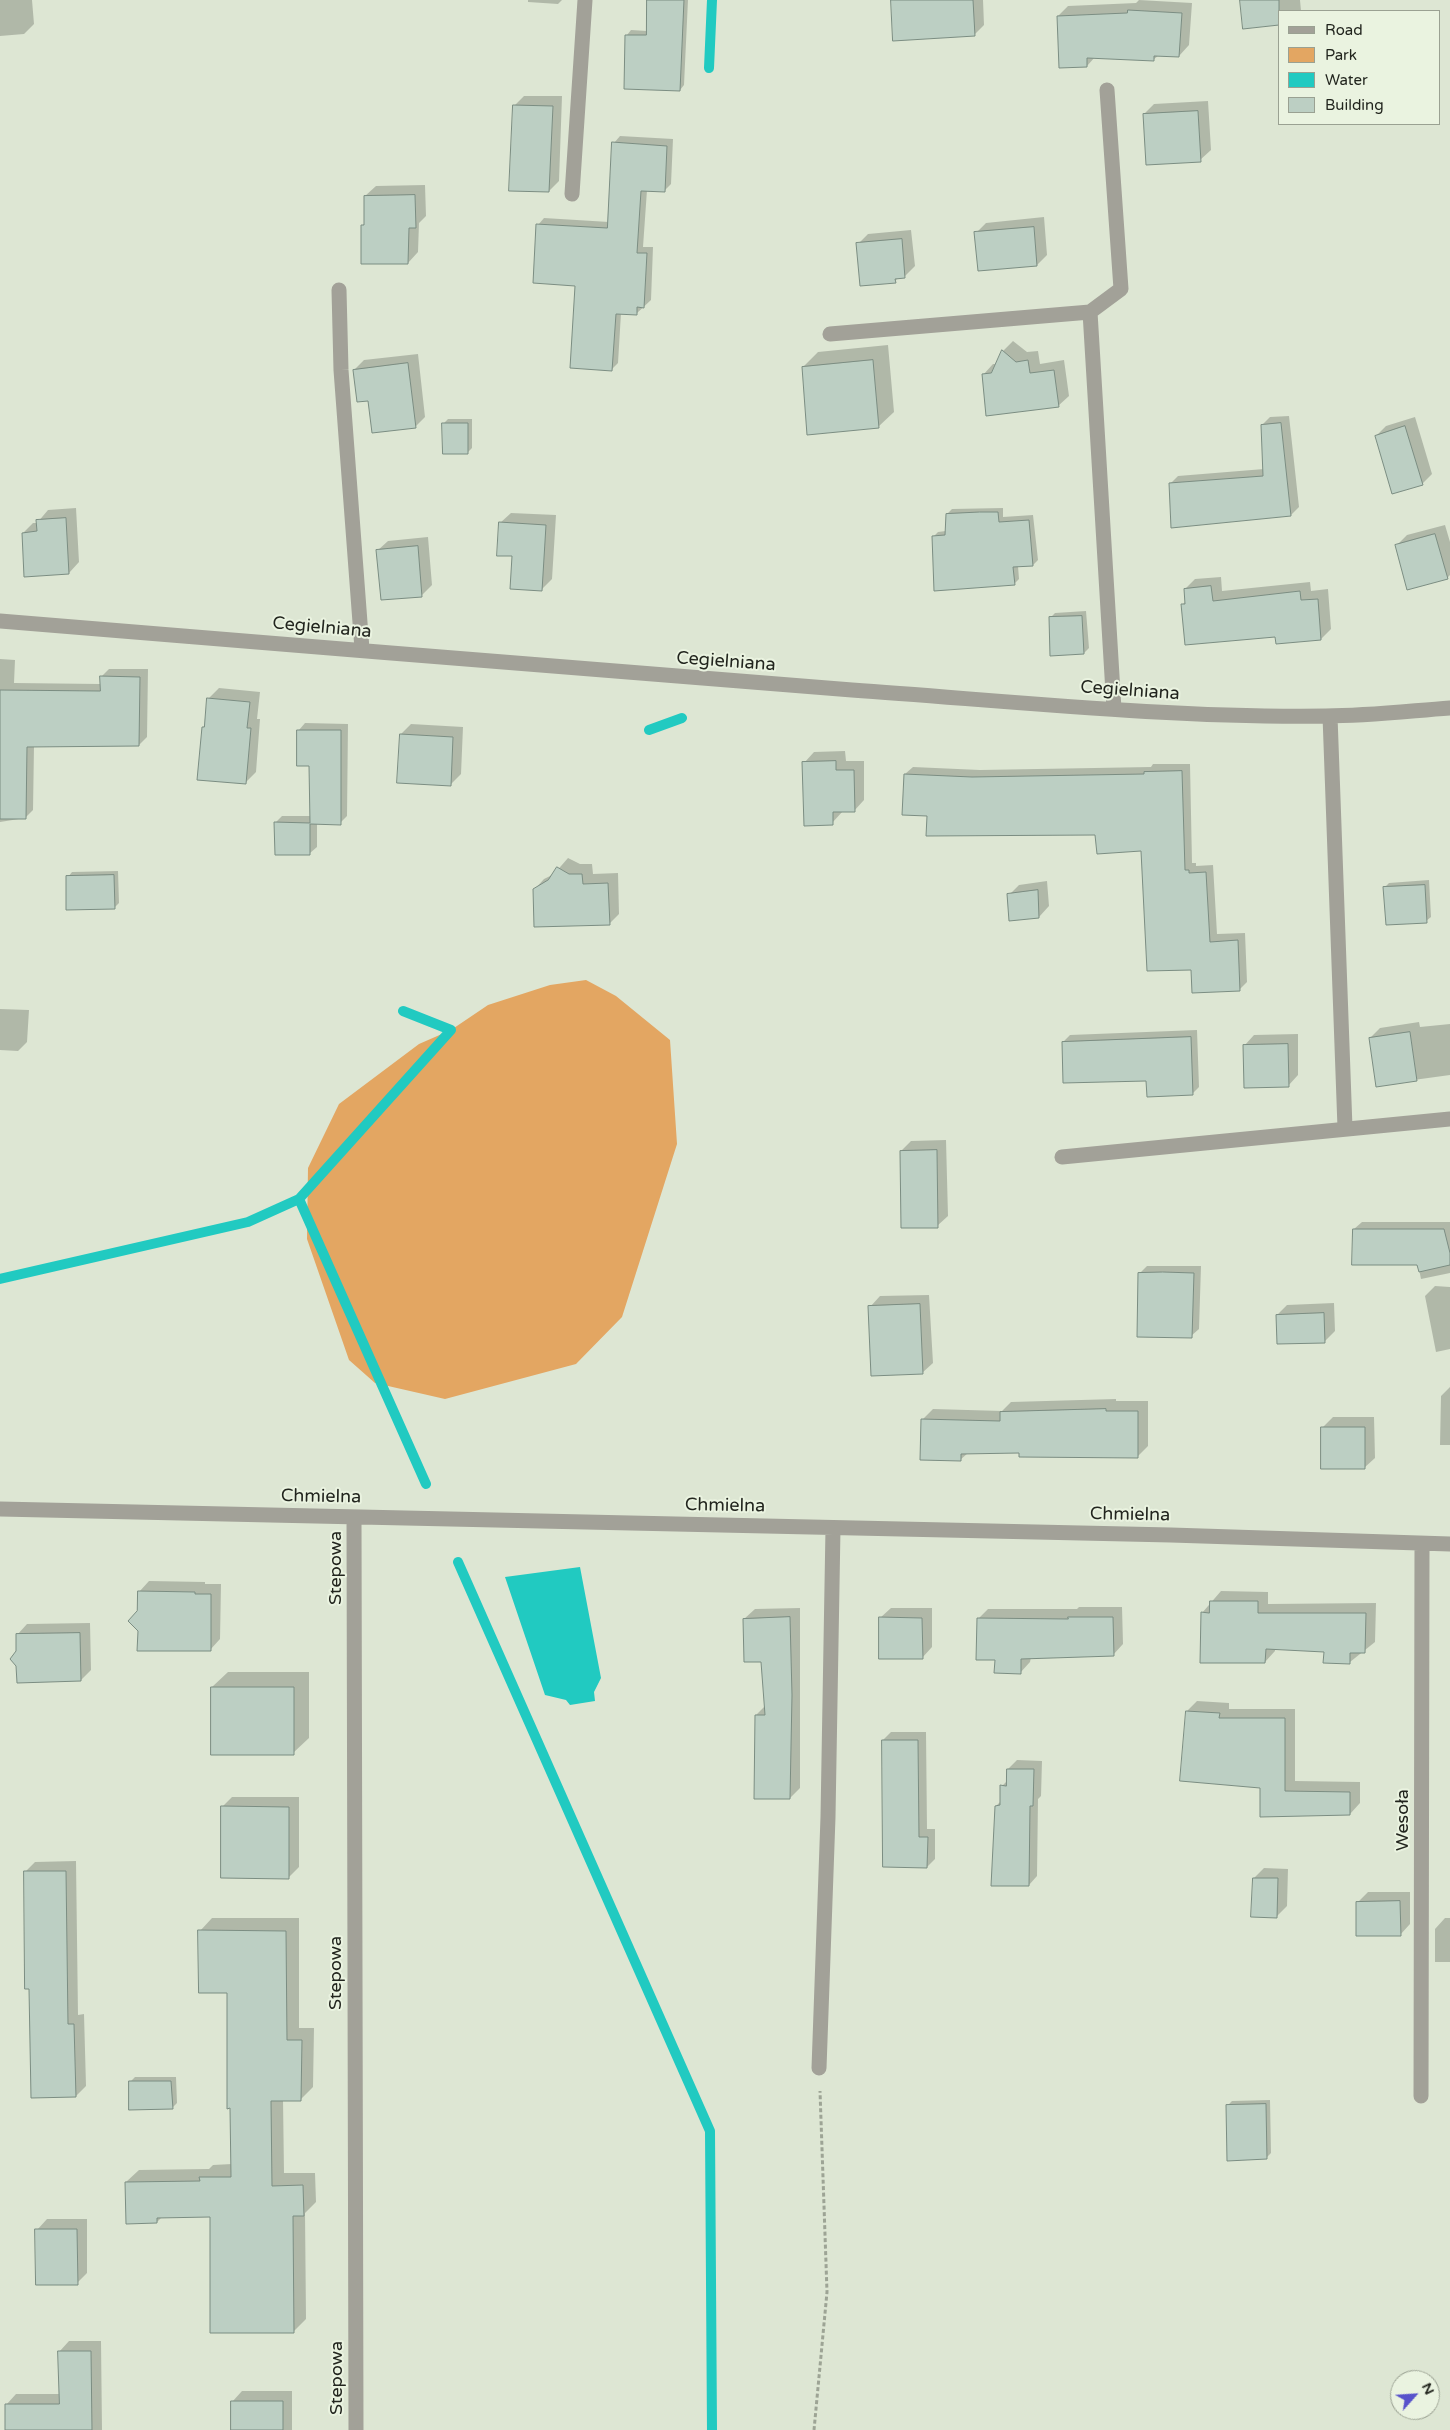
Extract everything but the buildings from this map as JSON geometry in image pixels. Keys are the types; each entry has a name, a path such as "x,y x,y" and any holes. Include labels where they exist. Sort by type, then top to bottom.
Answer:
{"street":[{"path":"572,194 585,0"},
{"path":"830,334 1090,312 1121,289 1107,90"},
{"path":"339,290 341,370 362,649"},
{"path":"1090,312 1114,709"},
{"name":"Cegielniana","path":"0,621 362,649 678,677 1114,709 1225,715 1330,716 1450,708"},
{"path":"1330,716 1345,1128"},
{"path":"1062,1157 1450,1119"},
{"name":"Chmielna","path":"0,1509 1171,1535 1450,1544"},
{"name":"Stepowa","path":"354,1517 356,2430"},
{"path":"820,2068 828,1817 833,1528"},
{"name":"Wesoła","path":"1421,2096 1422,1544"}],"path":[{"path":"814,2430 827,2292 820,2068"}],"green space":[{"path":"586,980 616,996 670,1040 677,1144 622,1317 576,1364 445,1399 375,1383 349,1360 307,1239 308,1168 339,1104 419,1044 451,1030 488,1005 550,985"}],"water":[{"path":"580,1567 601,1678 594,1692 595,1701 570,1705 566,1700 545,1695 505,1577"}],"waterway":[{"path":"709,68 712,0"},
{"path":"649,730 682,718"},
{"path":"0,1279 248,1222 299,1199 451,1030 403,1011"},
{"path":"299,1199 426,1484"},
{"path":"458,1562 710,2131 712,2430"}]}
